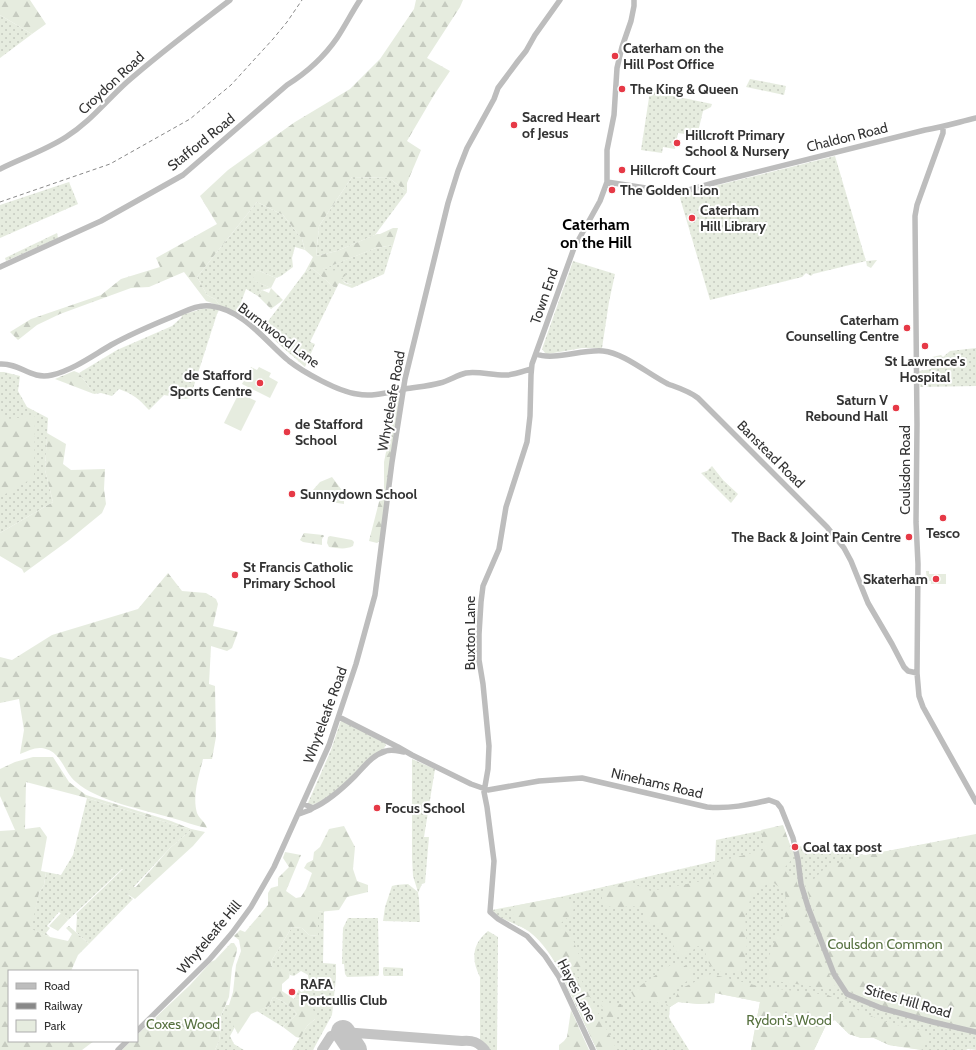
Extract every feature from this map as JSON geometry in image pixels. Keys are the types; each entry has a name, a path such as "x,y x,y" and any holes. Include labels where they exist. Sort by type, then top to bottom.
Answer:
{"street":[{"name":"Croydon Road","path":"0,169 53,145 76,130 94,116 126,84 166,49 230,0"},
{"name":"Stafford Road","path":"0,266 101,221 183,175 287,86 303,75 337,39 360,0"},
{"name":"Whyteleafe Road","path":"292,826 304,804 330,745 356,664 375,595 392,462 405,379 448,203 460,165 467,148 494,100 498,88 526,51 560,0"},
{"path":"607,182 607,150 614,115 617,68 622,47 631,21 634,0"},
{"name":"Chaldon Road","path":"607,182 678,194 788,164 925,130 943,128 950,124 976,118"},
{"name":"Coulsdon Road","path":"943,128 943,133 917,205 915,216 917,424 916,522 918,564 917,673 919,696 923,706 976,802"},
{"name":"Town End","path":"536,354 574,248 600,201 607,182"},
{"name":"Burntwood Lane","path":"0,364 16,366 35,376 51,375 72,367 147,327 192,308 212,306 240,318 249,324 298,368 335,387 358,395 382,394 439,384 468,373 507,375 531,369"},
{"name":"Banstead Road","path":"536,354 550,356 591,351 613,353 669,384 688,391 698,398 827,527 844,548 851,561 868,603 904,667 908,671 917,673"},
{"name":"Buxton Lane","path":"495,918 490,912 494,861 484,788 488,769 489,746 484,690 479,660 479,634 483,586 498,549 506,507 527,442 530,416 531,369 536,354"},
{"path":"339,717 403,750 406,753"},
{"path":"386,751 388,748 388,742"},
{"path":"299,814 322,804 343,788 368,762 378,754 392,750 406,753"},
{"name":"Ninehams Road","path":"406,753 471,784 488,790 538,781 582,778 707,807 736,808 769,800 773,801 781,808 793,838 795,848"},
{"path":"304,804 312,808"},
{"name":"Whyteleafe Hill","path":"138,1030 209,960 232,933 263,888 288,838 292,826"},
{"name":"Stites Hill Road","path":"795,848 801,884 808,907 834,974 847,994 881,1008 976,1032"},
{"name":"Hayes Lane","path":"495,918 527,936 545,956 559,977 593,1050"},
{"path":"118,1050 126,1042"}],"green space":[{"path":"0,0 30,0 46,24 32,34 0,15"},
{"path":"416,0 463,0 427,58 450,71 407,141 421,150 407,183 407,192 389,178 352,177 319,226 316,256 337,251 377,234 393,228 398,228 393,245 376,248 323,269 329,271 338,270 346,275 341,279 345,283 352,285 352,288 339,283 336,289 312,268 305,272 313,257 305,250 302,239 283,215 257,202 197,277 207,295 215,299 220,306 206,301 184,272 149,287 131,288 60,314 37,325 18,340 10,332 31,319 101,295 121,279 160,267 156,258 217,224 200,196 228,170 295,122 350,89 380,59 414,9"},
{"path":"0,15 32,34 0,58"},
{"path":"750,79 786,86 784,95 746,87"},
{"path":"650,91 712,104 711,107 703,111 698,132 691,135 678,133 675,149 663,147 662,153 641,150"},
{"path":"835,156 866,261 813,274 811,276 806,273 802,277 710,300 680,198 682,194"},
{"path":"352,177 389,178 407,192 375,235 337,251 316,256 319,226"},
{"path":"69,182 78,204 0,238 0,205"},
{"path":"257,202 283,215 302,239 305,250 295,247 292,258 293,267 281,276 276,278 257,270 253,280 271,288 262,290 258,296 246,289 237,313 220,306 215,299 207,295 197,277"},
{"path":"57,233 58,238 6,261 5,258"},
{"path":"393,245 384,274 352,288 352,285 322,269 376,248"},
{"path":"877,260 871,268 867,266 866,261"},
{"path":"573,261 615,274 602,348 582,348 548,354 542,349"},
{"path":"312,268 336,289 310,342 315,344 305,367 263,330 263,328 305,272"},
{"path":"257,270 276,278 271,288 252,280"},
{"path":"271,288 283,300 271,309 258,296 262,290 269,293"},
{"path":"212,308 219,310 190,398 186,399 164,395 149,410 136,397 119,389 112,396 101,393 94,394 79,373 117,350 172,326 182,317 181,315 202,309"},
{"path":"976,348 976,386 920,387 919,371 931,369 932,357 941,355 943,357 950,351"},
{"name":"de Stafford Sports Centre","path":"251,367 257,370 259,367 271,373 269,377 278,382 270,398 242,384"},
{"path":"74,371 79,373 94,394 55,379"},
{"path":"0,372 20,376 18,391 27,407 48,418 45,470 53,502 0,533"},
{"path":"239,393 256,401 241,431 224,423"},
{"path":"395,395 400,398 380,541 377,543 369,541 379,502 384,490 384,462 396,403 392,397"},
{"path":"0,415 8,419 35,416 34,478 0,497"},
{"path":"47,433 66,444 63,464 71,470 105,469 104,489 106,504 102,513 69,540 24,573 22,569 0,556 0,533 53,502 45,470"},
{"path":"712,466 723,480 738,494 731,503 701,473 707,471"},
{"path":"332,477 344,493 344,504 331,502 331,499 313,490 320,482"},
{"path":"304,533 323,535 322,545 303,542 300,540"},
{"path":"330,536 352,540 354,542 353,546 344,548 329,547 327,543 328,537"},
{"name":"Skaterham","path":"926,571 929,571 929,574 946,574 946,584 931,584 931,581 927,581"},
{"path":"168,573 182,591 206,593 216,599 218,604 213,626 238,632 232,648 227,651 211,646 209,684 215,686 216,737 212,759 203,759 195,800 197,813 207,828 108,800 96,795 76,782 57,756 49,750 38,748 20,754 24,730 19,699 0,703 0,657 12,660 52,635 138,609"},
{"path":"341,720 385,743 386,745 383,750 326,798 311,805 308,803 331,750"},
{"path":"33,757 53,757 69,782 86,795 171,821 191,829 205,832 193,846 135,899 127,894 131,887 136,887 170,848 191,830 87,798 26,782 25,829 40,827 47,837 41,871 46,872 44,885 39,893 31,929 50,937 68,941 72,934 66,928 69,926 89,944 78,955 71,970 8,970 8,1042 93,1042 82,1050 0,1050 0,831 15,830 0,796 0,769 15,762"},
{"path":"412,759 435,769 424,837 429,837 425,883 422,884 418,893 420,922 383,921 385,907 392,886 408,884 418,892 413,876 412,858"},
{"path":"87,798 191,830 170,848 127,894 133,899 89,944 76,932 76,914 123,869 68,920 59,912 47,926 50,928 46,933 50,937 30,929 39,893 44,885 46,872 61,875 73,855"},
{"path":"783,825 790,845 789,849 791,854 790,862 785,867 787,874 796,880 809,921 831,980 838,990 768,980 769,956 787,911 785,892 774,883 763,886 752,894 745,916 747,945 742,973 722,972 713,968 709,964 705,950 698,946 684,957 676,951 663,928 645,921 643,908 632,906 614,908 605,905 602,899 602,891 610,889 612,886 628,882 651,891 712,879 717,862 764,850 761,830"},
{"path":"344,826 355,847 353,869 357,881 368,885 368,892 347,897 339,910 318,912 318,936 309,935 302,928 292,927 272,960 271,966 283,969 290,973 289,978 282,984 282,991 294,999 304,1000 310,1005 315,1013 315,1019 307,1026 300,1038 296,1037 283,1027 297,1014 292,1008 273,997 269,1006 251,1014 238,1034 228,1016 229,1005 233,992 236,965 241,951 239,940 234,936 240,930 245,932 268,905 268,893 271,888 278,886 278,878 289,867 283,858 285,852 301,855 286,891 296,898 301,897 306,889 312,873 304,868 307,863 313,860 314,852 320,847 329,829"},
{"name":"Coulsdon Common","path":"783,826 790,845 866,855 976,834 976,1050 923,1050 889,1045 874,1038 861,1038 849,1034 835,1020 827,1023 814,1050 751,1050 760,1002 715,993 714,1003 699,1004 678,1002 670,1007 669,1017 689,1050 597,1050 558,967 544,945 530,931 499,917 492,910 560,897 715,861 716,840"},
{"path":"976,835 976,1030 882,1006 848,991 829,956 804,881 812,881 826,867 866,855"},
{"path":"560,897 567,900 574,908 572,914 561,923 567,933 572,937 578,953 586,964 585,968 580,969 564,963 555,962 534,935 516,924 514,920 514,906"},
{"path":"324,911 323,963 336,964 332,1015 313,1050 292,1050 307,1026 315,1019 304,1000 294,999 299,989 301,992 304,991 305,986 309,981 308,975 301,971 294,976 290,975 290,973 271,966 272,960 292,927 302,928 309,935 318,936 318,912"},
{"path":"61,913 68,920 58,931 49,926"},
{"path":"348,918 378,918 378,976 347,977 345,974 344,964 342,964 343,928"},
{"path":"488,931 498,937 497,1050 489,1050 480,1041 480,977 474,958 479,941"},
{"name":"Coxes Wood","path":"231,943 234,943 237,951 232,968 229,997 220,1018 221,1026 219,1041 215,1050 122,1050 130,1042 138,1042 138,1034 190,985 211,962 215,960"},
{"path":"672,964 686,966 691,969 693,973 691,979 677,987 674,993 661,1004 651,1000 639,1002 635,999 631,992"},
{"path":"384,967 403,968 403,976 384,976"},
{"path":"558,967 563,967 582,981 617,1050 597,1050"},
{"name":"Rydon's Wood","path":"711,974 762,987 828,995 868,1015 892,1024 925,1031 928,1040 921,1050 889,1045 874,1038 861,1038 849,1034 835,1020 827,1023 814,1050 751,1050 760,1002 715,993 714,1003 699,1004 678,1002 670,1007 666,1005 676,997 680,989"},
{"path":"273,997 292,1008 297,1014 283,1027 257,1011 269,1006"},
{"path":"600,1000 608,1005 621,1004 623,1008 617,1012 610,1021 606,1020"},
{"path":"226,1005 229,1005 229,1016 235,1027 230,1036 234,1044 244,1050 215,1050 219,1041 221,1026 220,1018"},
{"path":"571,1010 589,1050 559,1050 559,1045 567,1037"}],"taxiway":[{"path":"322,1050 331,1036 343,1032 469,1041 478,1043 485,1050"}],"runway":[{"path":"343,1032 355,1050"}],"railway":[{"path":"0,202 110,164 190,119 231,85 273,39 302,0"}],"place":[{"name":"Caterham on the Hill Post Office","path":"615,56"},
{"name":"The King & Queen","path":"622,89"},
{"name":"Sacred Heart of Jesus","path":"514,125"},
{"name":"Hillcroft Primary School & Nursery","path":"677,143"},
{"name":"Hillcroft Court","path":"622,170"},
{"name":"The Golden Lion","path":"612,190"},
{"name":"Caterham Hill Library","path":"692,218"},
{"name":"Caterham Counselling Centre","path":"907,328"},
{"name":"St Lawrence's Hospital","path":"925,346"},
{"name":"de Stafford Sports Centre","path":"260,383"},
{"name":"Saturn V Rebound Hall","path":"896,408"},
{"name":"de Stafford School","path":"287,432"},
{"name":"Sunnydown School","path":"292,494"},
{"name":"Tesco","path":"943,518"},
{"name":"The Back & Joint Pain Centre","path":"909,537"},
{"name":"St Francis Catholic Primary School","path":"235,575"},
{"name":"Skaterham","path":"936,579"},
{"name":"Focus School","path":"377,808"},
{"name":"Coal tax post","path":"795,847"},
{"name":"RAFA Portcullis Club","path":"292,992"}],"district":[{"name":"Caterham on the Hill","path":"596,233"}]}
